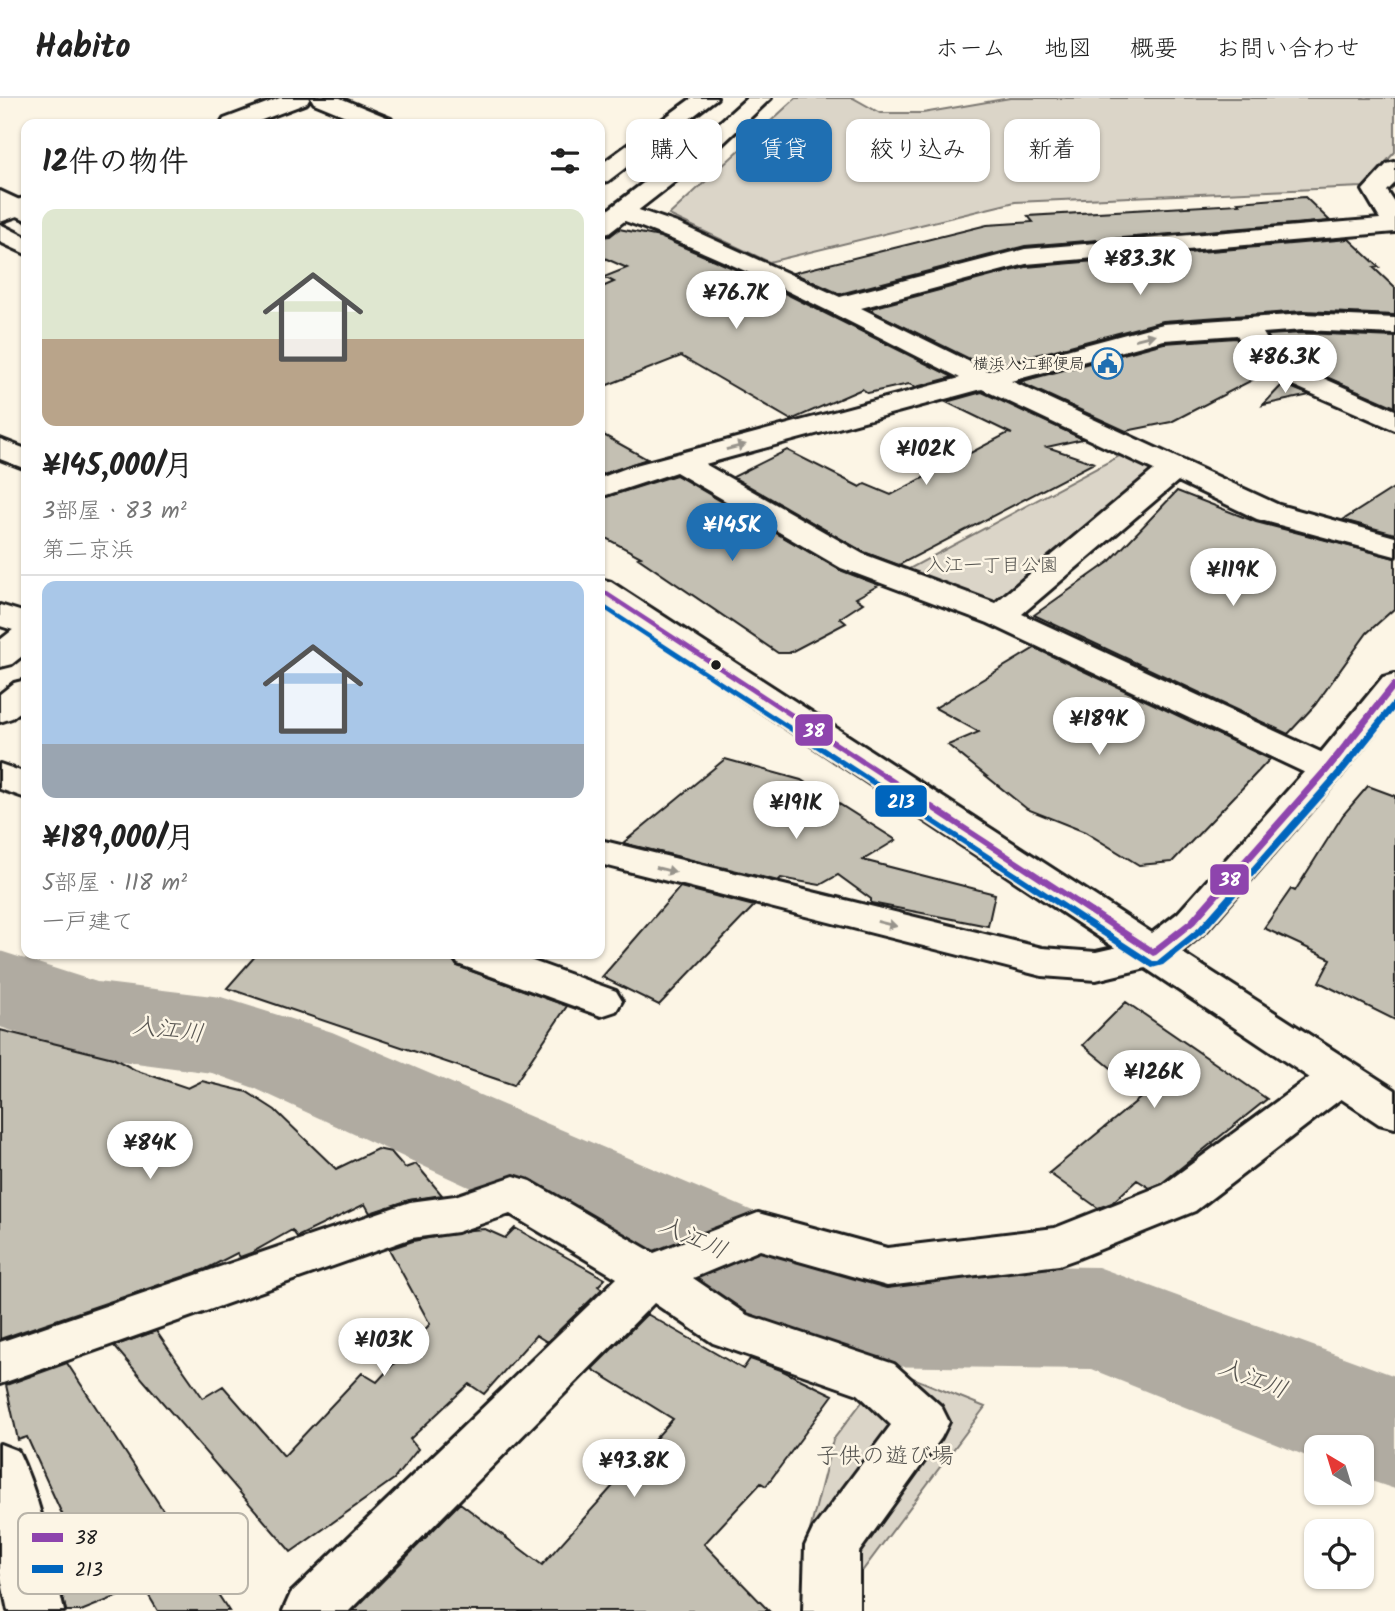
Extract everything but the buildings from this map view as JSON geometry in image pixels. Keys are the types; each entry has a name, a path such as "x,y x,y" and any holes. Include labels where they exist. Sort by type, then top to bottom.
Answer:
{"main road":[{"path":"245,119 299,98"},
{"path":"322,98 371,119"},
{"path":"605,172 706,98"},
{"path":"611,220 709,144 760,98"},
{"path":"836,306 1025,257 1395,224 1375,190 1395,169"},
{"path":"611,220 668,228 1268,512 1395,547"},
{"path":"0,230 21,244"},
{"path":"605,486 679,462 1163,332 1303,322 1395,326"},
{"path":"1245,326 1268,364 1395,421"},
{"path":"0,448 21,458"},
{"path":"679,462 852,561 1000,616 1327,769"},
{"path":"1000,616 1175,468"},
{"path":"605,592 1395,1112"},
{"path":"0,615 21,622"},
{"path":"0,657 21,640"},
{"path":"605,853 1042,962 1096,966 1153,953 1192,922 1327,769 1395,684"},
{"path":"0,711 21,694"},
{"path":"0,775 21,784"},
{"path":"486,959 601,1001"},
{"path":"310,1611 652,1275 758,1231 887,1267 1059,1246 1179,1198 1340,1077"},
{"path":"0,1363 410,1220 457,1214 514,1194 652,1275 730,1329 876,1379 923,1422 832,1546 831,1611"},
{"path":"0,1467 18,1532"}],"green space":[{"path":"796,98 853,98 880,113 923,113 1010,98 1395,98 1395,152 1363,187 1015,202 769,262 669,215 705,182 722,182 722,166 736,153 736,182 832,182 832,119 773,119"},
{"name":"入江一丁目公園","path":"1121,455 1145,465 1151,473 998,606 905,571"},
{"name":"子供の遊び場","path":"888,1368 985,1407 857,1578 802,1562 833,1440"}],"waterway":[{"name":"入江川","path":"0,988 90,1019 221,1036 293,1060 868,1315 1098,1318 1395,1433"}],"transit line":[{"name":"38","path":"605,592 1153,953 1192,922 1327,769 1395,684"},
{"name":"213","path":"605,607 1152,965 1160,963 1201,930 1336,777 1395,704"}],"place":[{"name":"横浜入江郵便局","path":"1108,363"}]}
